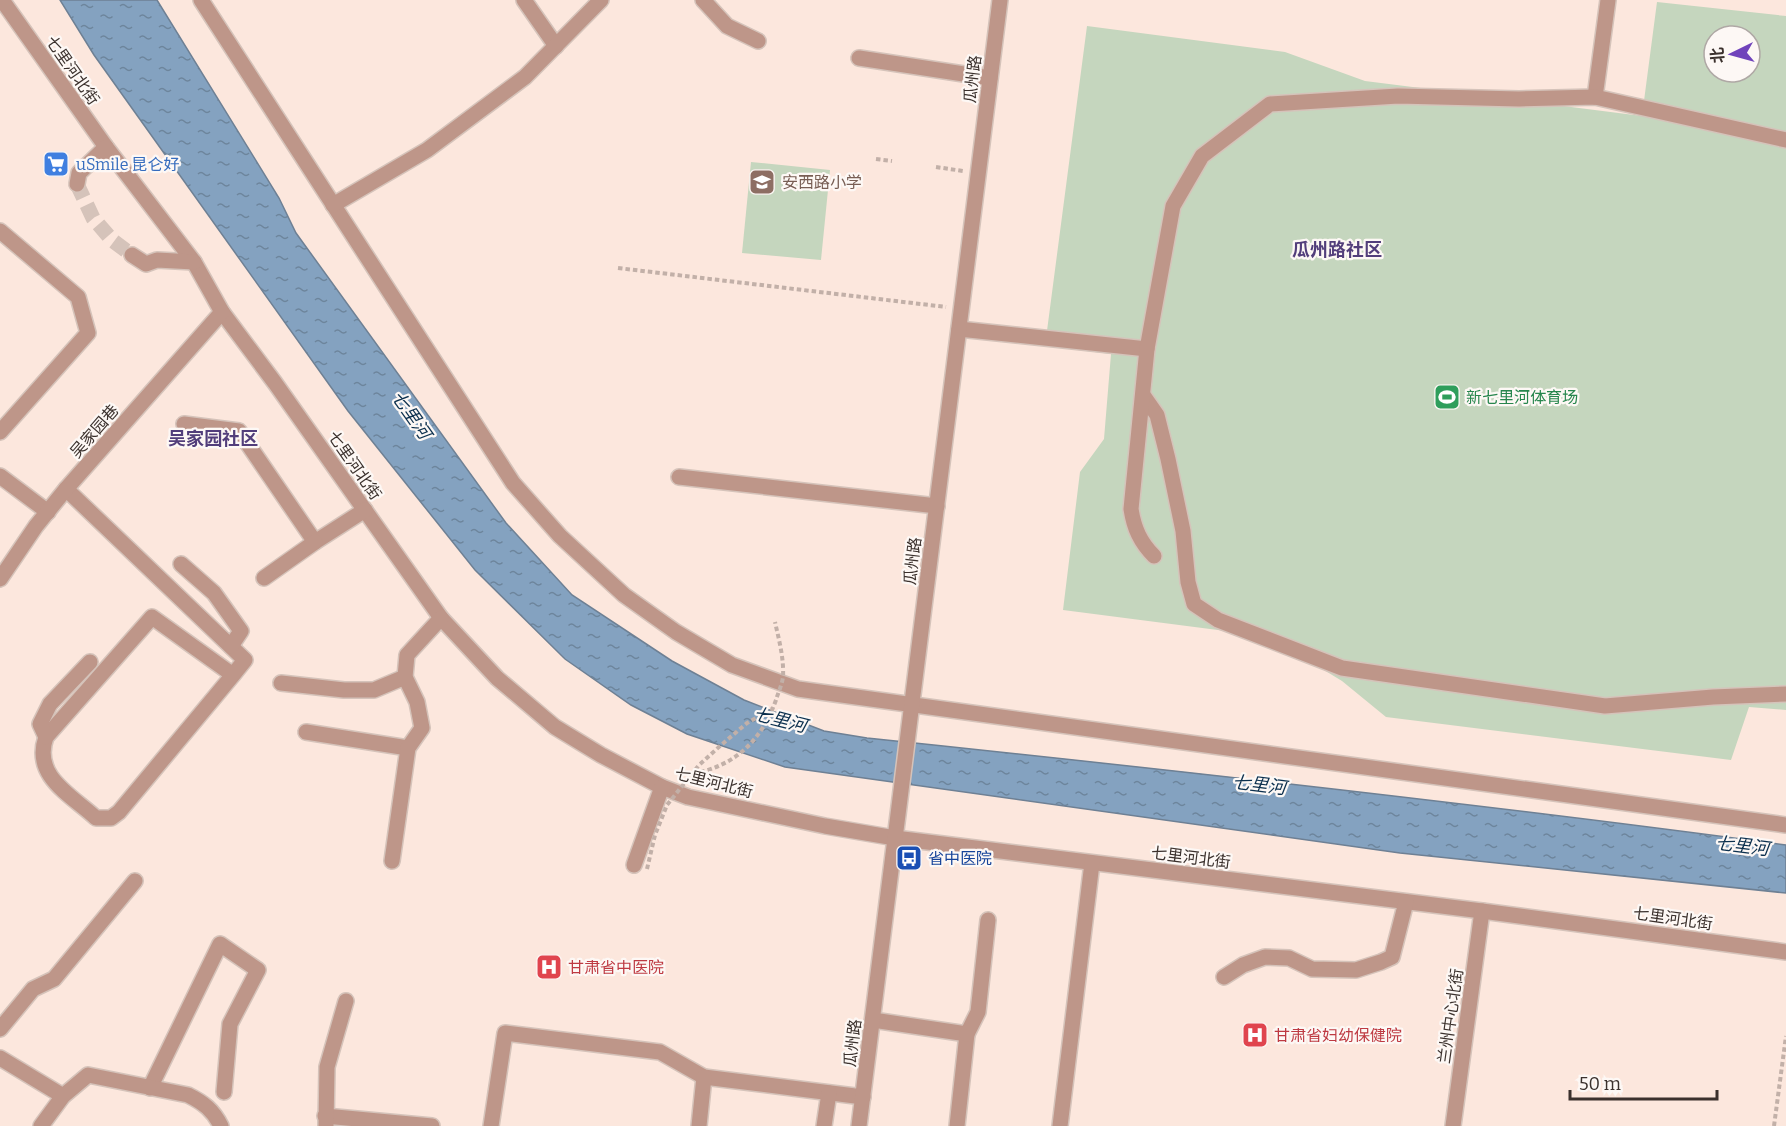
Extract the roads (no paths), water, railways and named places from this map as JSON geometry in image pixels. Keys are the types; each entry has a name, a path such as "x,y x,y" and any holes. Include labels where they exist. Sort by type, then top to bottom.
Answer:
{"street":[{"name":"七里河北街","path":"2,0 106,147 194,262 222,312 441,618 497,678 555,727 662,787 688,797 825,826 895,838 1482,911 1786,952"},
{"path":"201,0 513,483 560,536 624,595 676,632 732,665 798,689 1786,825"},
{"path":"524,0 556,46"},
{"path":"333,205 427,150 525,76 601,0"},
{"path":"703,0 728,26 758,41"},
{"name":"瓜州路","path":"859,1126 1000,0"},
{"path":"1595,98 1608,0"},
{"path":"859,58 990,78"},
{"path":"1154,556 1144,546 1134,528 1131,509 1147,349 1173,206 1202,156 1270,104 1398,96 1595,98 1786,140"},
{"path":"81,182 87,164 106,147"},
{"path":"0,231 78,297 88,333 0,432"},
{"path":"135,252 146,264 157,260 194,262"},
{"name":"吴家园巷","path":"0,579 36,526 66,489 222,312"},
{"path":"959,328 1147,349"},
{"path":"1143,395 1157,415 1168,459 1183,531 1188,582 1194,604 1218,620 1342,668 1605,706 1713,697 1786,694"},
{"path":"184,424 239,431 315,542"},
{"path":"0,476 48,512"},
{"path":"679,477 937,506"},
{"path":"66,489 245,660 233,675 119,812 111,818 96,818 50,777 42,758 46,737 152,617 233,675"},
{"path":"264,578 365,510"},
{"path":"181,564 214,593 241,631 231,646"},
{"path":"392,861 408,748 422,728 417,702 405,678 407,655 441,618"},
{"path":"46,737 40,724 50,704 90,662"},
{"path":"281,683 344,690 374,690 405,678"},
{"path":"306,732 408,748"},
{"path":"640,867 662,787"},
{"path":"1060,1126 1092,863"},
{"path":"0,1029 33,989 54,979 135,881"},
{"path":"1224,977 1243,965 1265,957 1289,958 1312,969 1356,970 1381,963 1392,957 1406,902"},
{"name":"兰州中心北街","path":"1453,1126 1482,911"},
{"path":"957,1126 967,1034 978,1011 988,920"},
{"path":"150,1088 220,944 258,970 230,1024 224,1092"},
{"path":"346,1001 327,1067 326,1121 432,1126"},
{"path":"873,1020 967,1034"},
{"path":"491,1126 505,1033 660,1052 704,1077 863,1098"},
{"path":"0,1058 63,1096"},
{"path":"41,1126 63,1096 88,1075 188,1095 202,1102 214,1113 221,1126"},
{"path":"699,1126 704,1077"},
{"path":"824,1126 829,1093"}],"water":[{"name":"七里河","path":"60,0 157,0 279,198 296,233 506,523 572,595 672,661 744,700 824,731 867,738 1327,788 1786,845 1786,893 1400,853 785,767 687,734 631,705 565,659 475,570 348,411 94,55"}],"tunnel":[{"path":"77,184 93,218 112,240 132,255"}],"place":[{"name":"uSmile 昆仑好","path":"56,164"},
{"name":"安西路小学","path":"762,182"},
{"name":"新七里河体育场","path":"1447,397"},
{"name":"省中医院","path":"909,858"},
{"name":"甘肃省中医院","path":"549,967"},
{"name":"甘肃省妇幼保健院","path":"1255,1035"}],"district":[{"name":"瓜州路社区","path":"1337,250"},
{"name":"吴家园社区","path":"213,439"}]}
